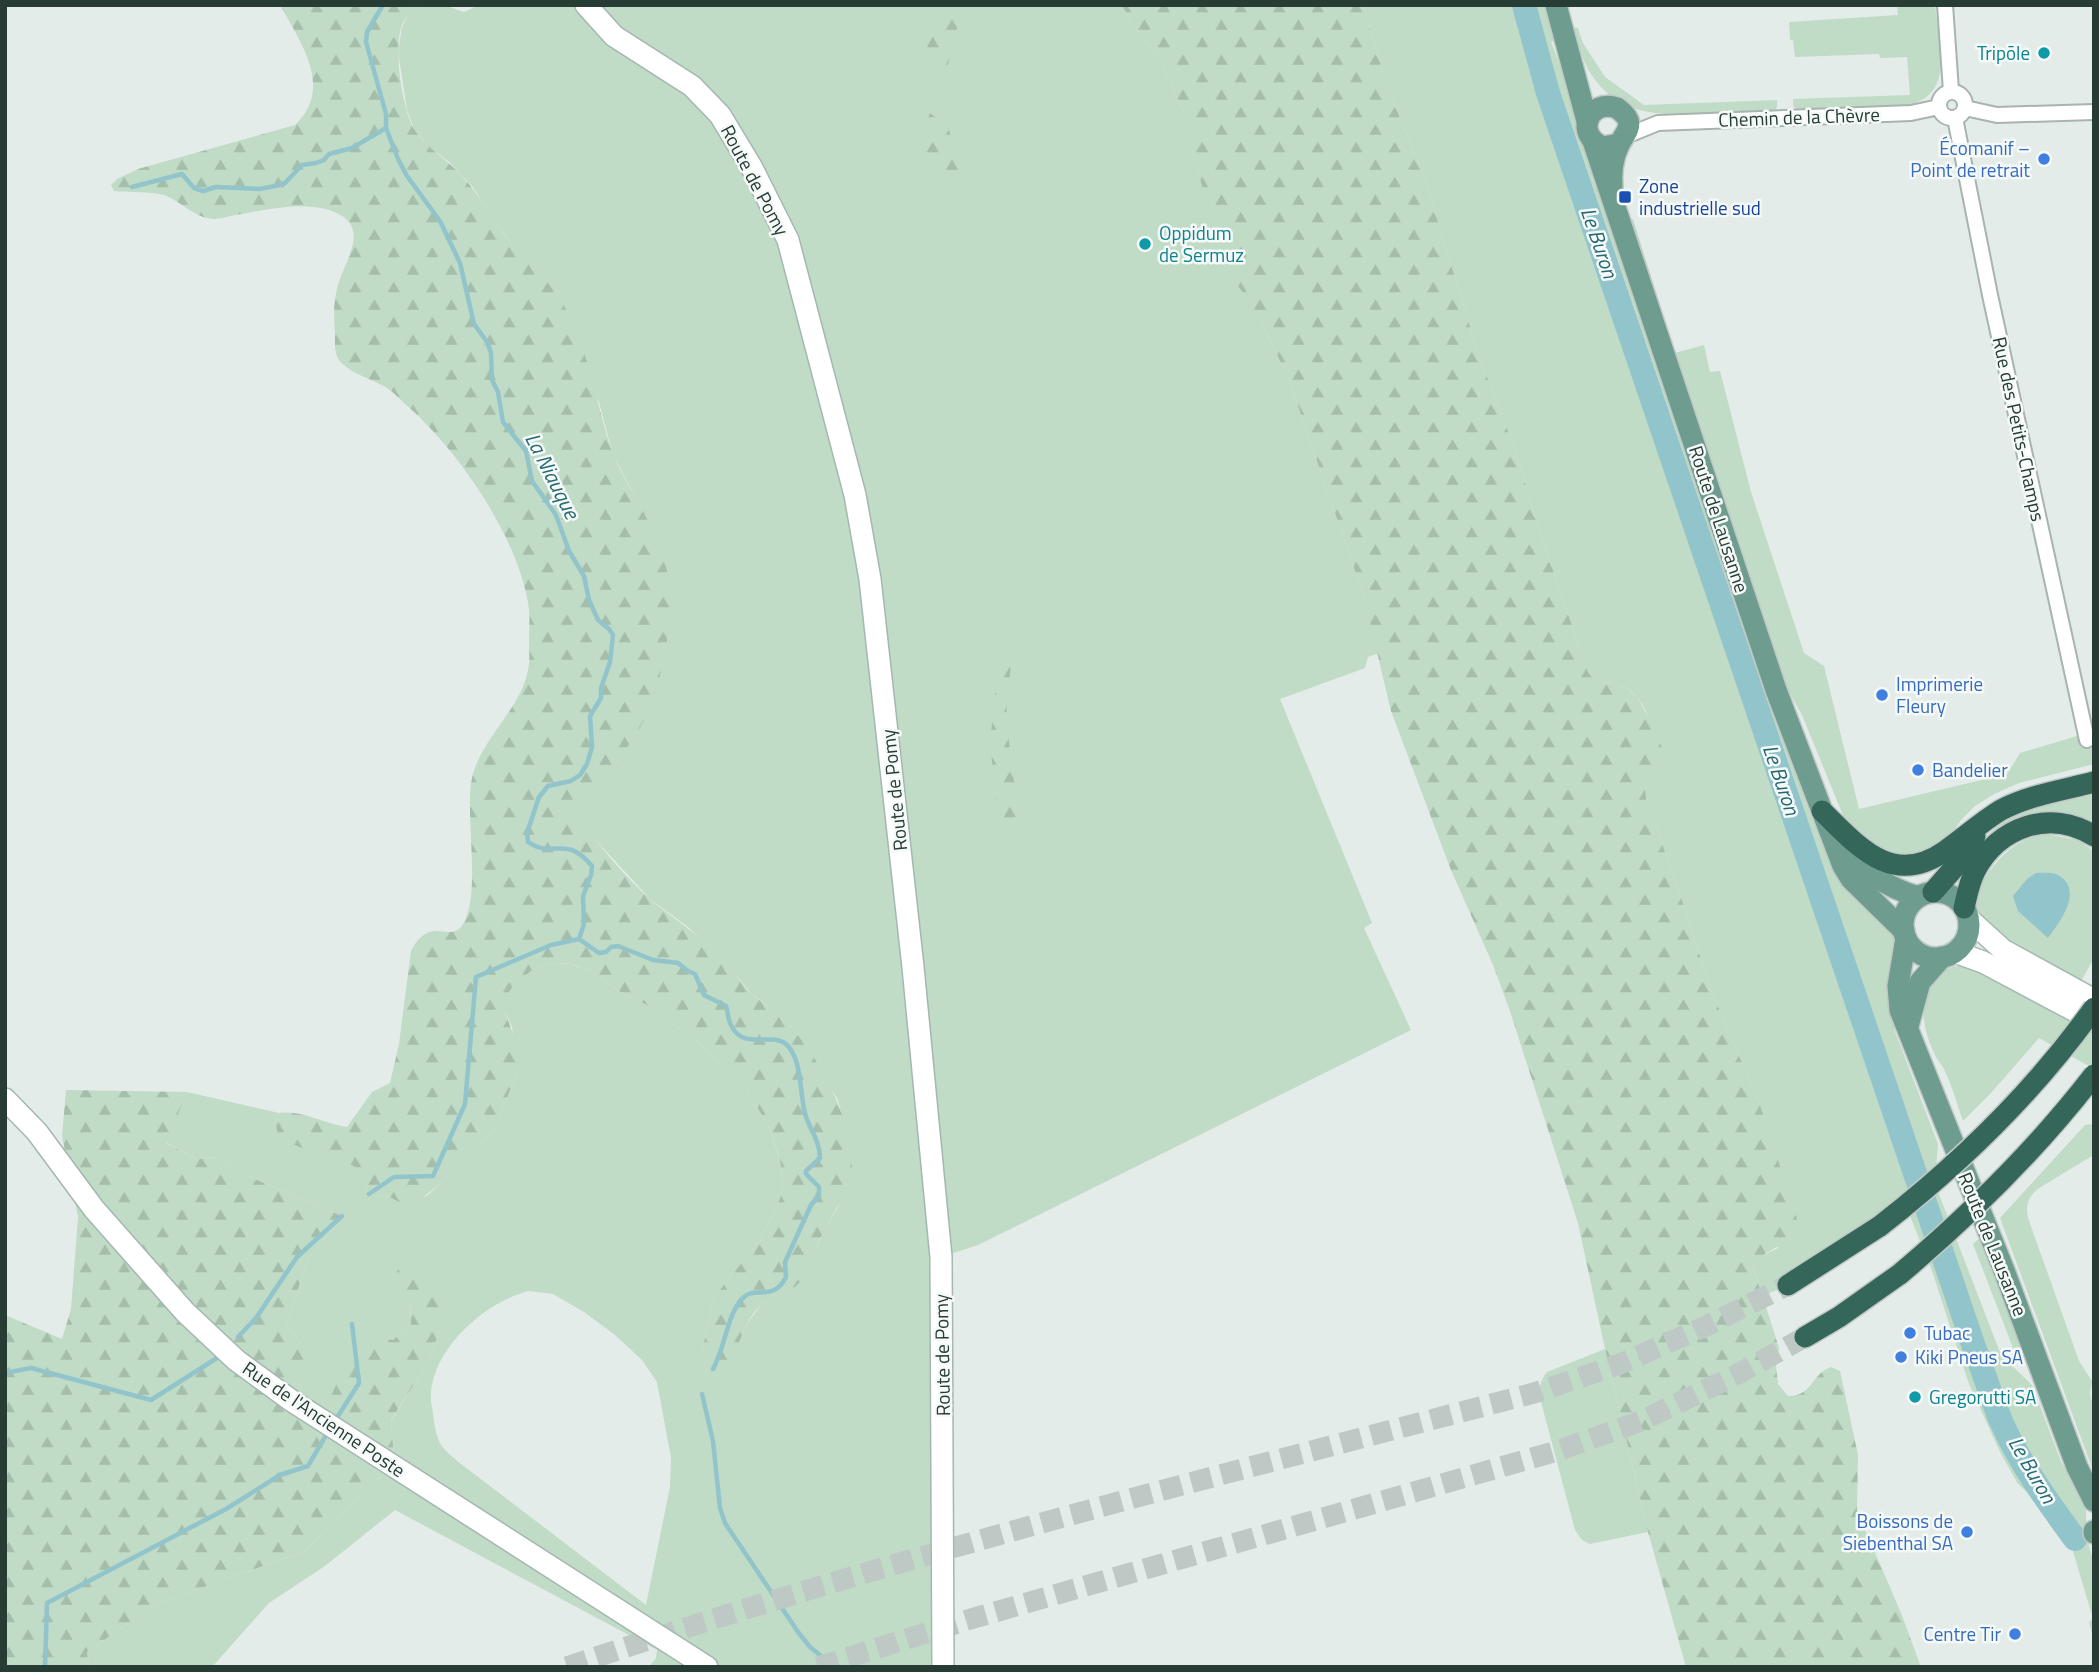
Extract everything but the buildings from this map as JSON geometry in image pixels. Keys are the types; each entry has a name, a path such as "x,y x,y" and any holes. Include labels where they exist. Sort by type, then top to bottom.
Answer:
{"highway":[{"path":"1822,811 1866,852 1880,861 1899,866 1922,863 1937,856 1996,814 2028,800 2094,782"},
{"path":"1926,894 1949,874 1977,833 1996,814"},
{"path":"1966,913 1972,878 1980,863 1991,849 2011,833 2035,824 2055,822 2075,826 2094,836"},
{"path":"2036,1081 2094,991"},
{"path":"1788,1285 1880,1226 1968,1152 2036,1081 2094,1008"},
{"path":"1805,1338 1900,1274 1948,1233 2013,1171 2094,1075"}],"main road":[{"name":"Route de Lausanne","path":"1556,5 1590,131 1764,656 1843,866 1851,879 1905,934 1898,997 1900,1010 2015,1298 2077,1467 2094,1501"},
{"name":"Route de Lausanne","path":"1566,37 1594,87 1619,109"},
{"path":"1606,105 1619,109 1629,126 1622,140 1603,147 1590,131 1598,108 1606,105"},
{"name":"Route de Lausanne","path":"1613,200 1611,174 1622,140"},
{"name":"Route de Lausanne","path":"1833,836 1875,878 1889,887 1926,894"},
{"path":"1908,1026 1920,982 1965,940 1966,913 1949,894 1926,894 1906,912 1905,934 1918,952 1929,957 1948,954"}],"street":[{"name":"Route de Pomy","path":"586,5 614,36 692,86 720,115 752,168 791,250 855,495 870,579 913,967 941,1257 943,1667"},
{"path":"1945,5 1951,91"},
{"path":"1960,113 1964,98 1960,94 1951,91 1941,97 1939,107 1945,116 1960,113 1997,115 2094,112"},
{"name":"Chemin de la Chèvre","path":"1619,109 1658,123 1911,113 1939,107"},
{"name":"Rue des Petits-Champs","path":"1960,113 1990,295 2087,740"},
{"name":"Chemin de la Chèvre","path":"1622,140 1658,123"},
{"path":"1966,913 2003,950 2094,1000"},
{"path":"1948,954 1983,962 2094,1021"},
{"name":"Rue de l'Ancienne Poste","path":"5,1099 37,1132 94,1209 185,1312 236,1360 303,1409 707,1667"}],"green space":[{"path":"280,5 419,5 402,25 398,48 400,78 414,129 469,184 503,233 563,303 582,348 612,451 646,517 667,571 670,602 667,637 652,702 631,741 584,799 577,815 611,859 640,890 712,948 751,993 780,1015 796,1032 819,1066 845,1124 852,1161 849,1179 843,1196 821,1236 810,1267 792,1289 755,1311 730,1358 713,1369 701,1356 714,1297 757,1244 777,1208 783,1188 780,1160 769,1127 739,1077 730,1068 645,1004 625,995 591,972 572,964 553,963 531,971 515,983 505,998 505,1012 518,1048 518,1071 495,1127 479,1148 413,1206 369,1194 365,1185 365,1173 278,1136 276,1124 279,1113 305,1115 347,1127 372,1092 390,1083 399,1044 411,951 425,934 456,931 467,914 472,877 472,778 483,750 524,685 529,664 529,609 523,582 513,554 483,497 445,444 394,393 349,369 337,357 335,300 353,244 351,224 343,216 329,210 306,206 217,219 207,218 164,195 114,191 111,185 117,179 138,169 295,125 306,111 312,96 313,81 304,50"},
{"path":"419,5 444,5 464,12 474,5 1122,5 1130,21 1157,55 1184,112 1198,170 1231,277 1262,323 1289,380 1364,597 1379,653 1368,657 1365,668 1280,699 1372,923 1364,928 1411,1030 978,1245 941,1257 943,1667 717,1667 394,1459 391,1421 425,1368 446,1316 426,1285 400,1265 410,1301 411,1324 321,1419 285,1394 314,1361 287,1325 307,1260 342,1216 257,1180 217,1157 197,1159 165,1142 187,1092 279,1113 276,1124 288,1142 352,1164 365,1173 365,1185 369,1194 391,1198 405,1205 427,1196 479,1148 495,1127 518,1071 512,1027 505,1012 505,997 515,982 531,971 553,963 571,964 591,972 625,995 645,1004 730,1068 739,1077 769,1127 780,1161 783,1188 777,1208 757,1244 714,1297 701,1356 736,1346 761,1305 797,1285 808,1270 823,1232 848,1183 852,1161 838,1100 797,1034 783,1018 751,993 721,957 688,927 650,899 576,815 579,804 618,760 667,571 645,515 613,455 599,402 516,249 493,220 473,187 449,162 428,146 414,129 407,110 398,52 402,27 409,13","holes":["528,1291 553,1294 615,1335 642,1360 657,1382 671,1458 670,1487 646,1605 461,1464 439,1441 431,1392 442,1358 452,1343 480,1316 512,1297"]},
{"path":"935,5 960,5 961,14 946,72 927,47 927,31 939,23 941,11"},
{"path":"1122,5 1364,5 1386,84 1424,176 1479,356 1515,449 1588,672 1597,684 1617,684 1637,697 1663,750 1661,759 1645,781 1646,799 1711,990 1760,1105 1797,1219 1785,1242 1758,1259 1753,1266 1779,1348 1776,1367 1778,1384 1788,1396 1796,1395 1807,1389 1824,1370 1831,1367 1840,1371 1858,1455 1857,1511 1921,1667 1686,1667 1648,1532 1578,1223 1510,1011 1451,870 1391,711 1364,597 1289,380 1262,323 1231,277 1218,252 1184,112 1157,55 1130,21"},
{"path":"1364,5 1546,5 1555,40 1551,42 1573,98 1577,136 1592,165 1593,181 1598,180 1809,799 1805,801 1821,841 1825,840 1894,938 1898,1026 1894,1029 1938,1144 1935,1184 2001,1355 2032,1385 2062,1464 2086,1510 2086,1536 2094,1563 2094,1640 2089,1622 2093,1619 2070,1541 2042,1506 2018,1484 2001,1454 1969,1384 1932,1271 1906,1206 1788,1285 1763,1296 1753,1266 1758,1258 1778,1248 1774,1154 1760,1105 1711,990 1646,799 1645,781 1661,759 1652,727 1643,705 1628,689 1616,684 1597,684 1588,672 1515,449 1479,356 1424,176 1386,84"},
{"path":"1897,5 1935,5 1941,66 1932,91 1921,100 1905,106 1798,110 1793,106 1793,99 1910,95 1907,57 1880,58 1879,54 1795,57 1793,40 1790,40 1789,22 1898,15"},
{"path":"1572,27 1578,28 1583,43 1605,77 1644,105 1777,100 1777,107 1774,111 1689,114 1632,108 1607,93 1596,81 1585,62"},
{"path":"930,113 948,127 960,164 950,193 934,177 930,156 917,146"},
{"path":"1633,219 1675,353 1704,345 1710,372 1720,371 1751,492 1804,653 1824,666 1859,809 2007,774 2020,753 2077,736 2080,745 2094,741 2094,764 2019,783 1994,794 1975,806 1951,835 1927,854 1889,858 1847,825 1802,715 1784,683 1629,220"},
{"path":"1011,663 1006,718 1019,821 1011,835 998,820 990,742 998,665"},
{"path":"2094,791 2094,826 2082,820 1977,847 2002,823 2016,815"},
{"path":"2046,834 2078,840 2094,851 2094,958 2080,983 2002,939 1980,914 1976,901 1980,885 2001,858 2021,842"},
{"path":"1965,965 1977,967 2094,1027 2094,1069 2039,1038 1963,1121 1947,1075 1929,1041 1923,1012 1924,998 1937,976 1949,969"},
{"path":"66,1090 187,1092 166,1143 197,1159 217,1157 257,1180 342,1216 307,1260 287,1325 314,1361 285,1394 321,1419 347,1360 376,1338 393,1340 411,1324 410,1301 391,1286 400,1265 426,1284 443,1267 446,1316 425,1368 391,1420 394,1459 389,1469 305,1551 156,1604 87,1652 89,1667 5,1667 5,1315 62,1339 71,1309 78,1217 62,1136"},
{"path":"2094,1124 2094,1155 2035,1191 2027,1209 2079,1361 2092,1381 2090,1393 2094,1411 2094,1473 2000,1218 2085,1125"},
{"path":"1980,1238 2026,1359 2013,1348 1973,1244"},
{"path":"1605,1349 1648,1532 1590,1544 1582,1540 1575,1530 1540,1398 1540,1387 1547,1372"},
{"path":"389,1469 697,1667 649,1667 656,1658 657,1650 395,1510 325,1566 269,1603 212,1667 89,1667 87,1652 156,1604 305,1551"}],"water":[{"path":"2036,873 2058,875 2066,881 2069,889 2067,906 2048,938 2018,911 2013,896 2027,879"}],"waterway":[{"name":"La Niauque","path":"383,5 367,32 366,42 386,114 386,128 407,176 440,221 460,263 474,324 487,342 491,353 492,380 498,392 503,422 526,451 532,481 556,515 569,551 584,576 589,600 598,620 613,635 610,662 601,688 601,698 590,716 592,747 587,764 580,775 571,781 548,786 539,797 527,833 528,842 537,847 574,851 592,866 583,896 584,924 579,939"},
{"name":"Le Buron","path":"1524,5 1548,93 1974,1347 2000,1419 2016,1451 2075,1539"},
{"path":"132,187 182,174 194,188 203,191 216,187 260,189 275,186 285,183 302,165 316,163 329,154 352,148 386,128"},
{"path":"369,1194 394,1177 433,1176 465,1104 476,977 551,945 579,939 599,953 618,946 653,960 678,963 695,974 704,995 726,1006 731,1025 737,1034 744,1038 773,1040 786,1044 798,1068 806,1117 820,1152 820,1158 806,1171 819,1187 819,1196 811,1205 785,1262 786,1277 776,1289 748,1294 738,1304 713,1369"},
{"path":"238,1337 256,1318 297,1257 342,1216"},
{"path":"338,1416 359,1383 352,1324"},
{"path":"5,1373 31,1368 151,1400 217,1358"},
{"path":"702,1394 713,1441 720,1508 725,1523 798,1632 821,1656 821,1667"},
{"path":"45,1667 47,1603 226,1509 280,1475 308,1466 325,1437"}],"tunnel":[{"path":"567,1667 927,1555 1534,1393 1620,1364 1706,1326 1788,1285"},
{"path":"818,1667 967,1620 1557,1451 1641,1421 1736,1375 1805,1337"}],"place":[{"name":"Tripōle","path":"2044,53"},
{"name":"Écomanif – Point de retrait","path":"2044,159"},
{"name":"Zone industrielle sud","path":"1625,197"},
{"name":"Oppidum de Sermuz","path":"1145,244"},
{"name":"Imprimerie Fleury","path":"1882,695"},
{"name":"Bandelier","path":"1918,770"},
{"name":"Tubac","path":"1910,1333"},
{"name":"Kiki Pneus SA","path":"1901,1357"},
{"name":"Gregorutti SA","path":"1915,1397"},
{"name":"Boissons de Siebenthal SA","path":"1967,1532"},
{"name":"Centre Tir","path":"2015,1634"}]}
